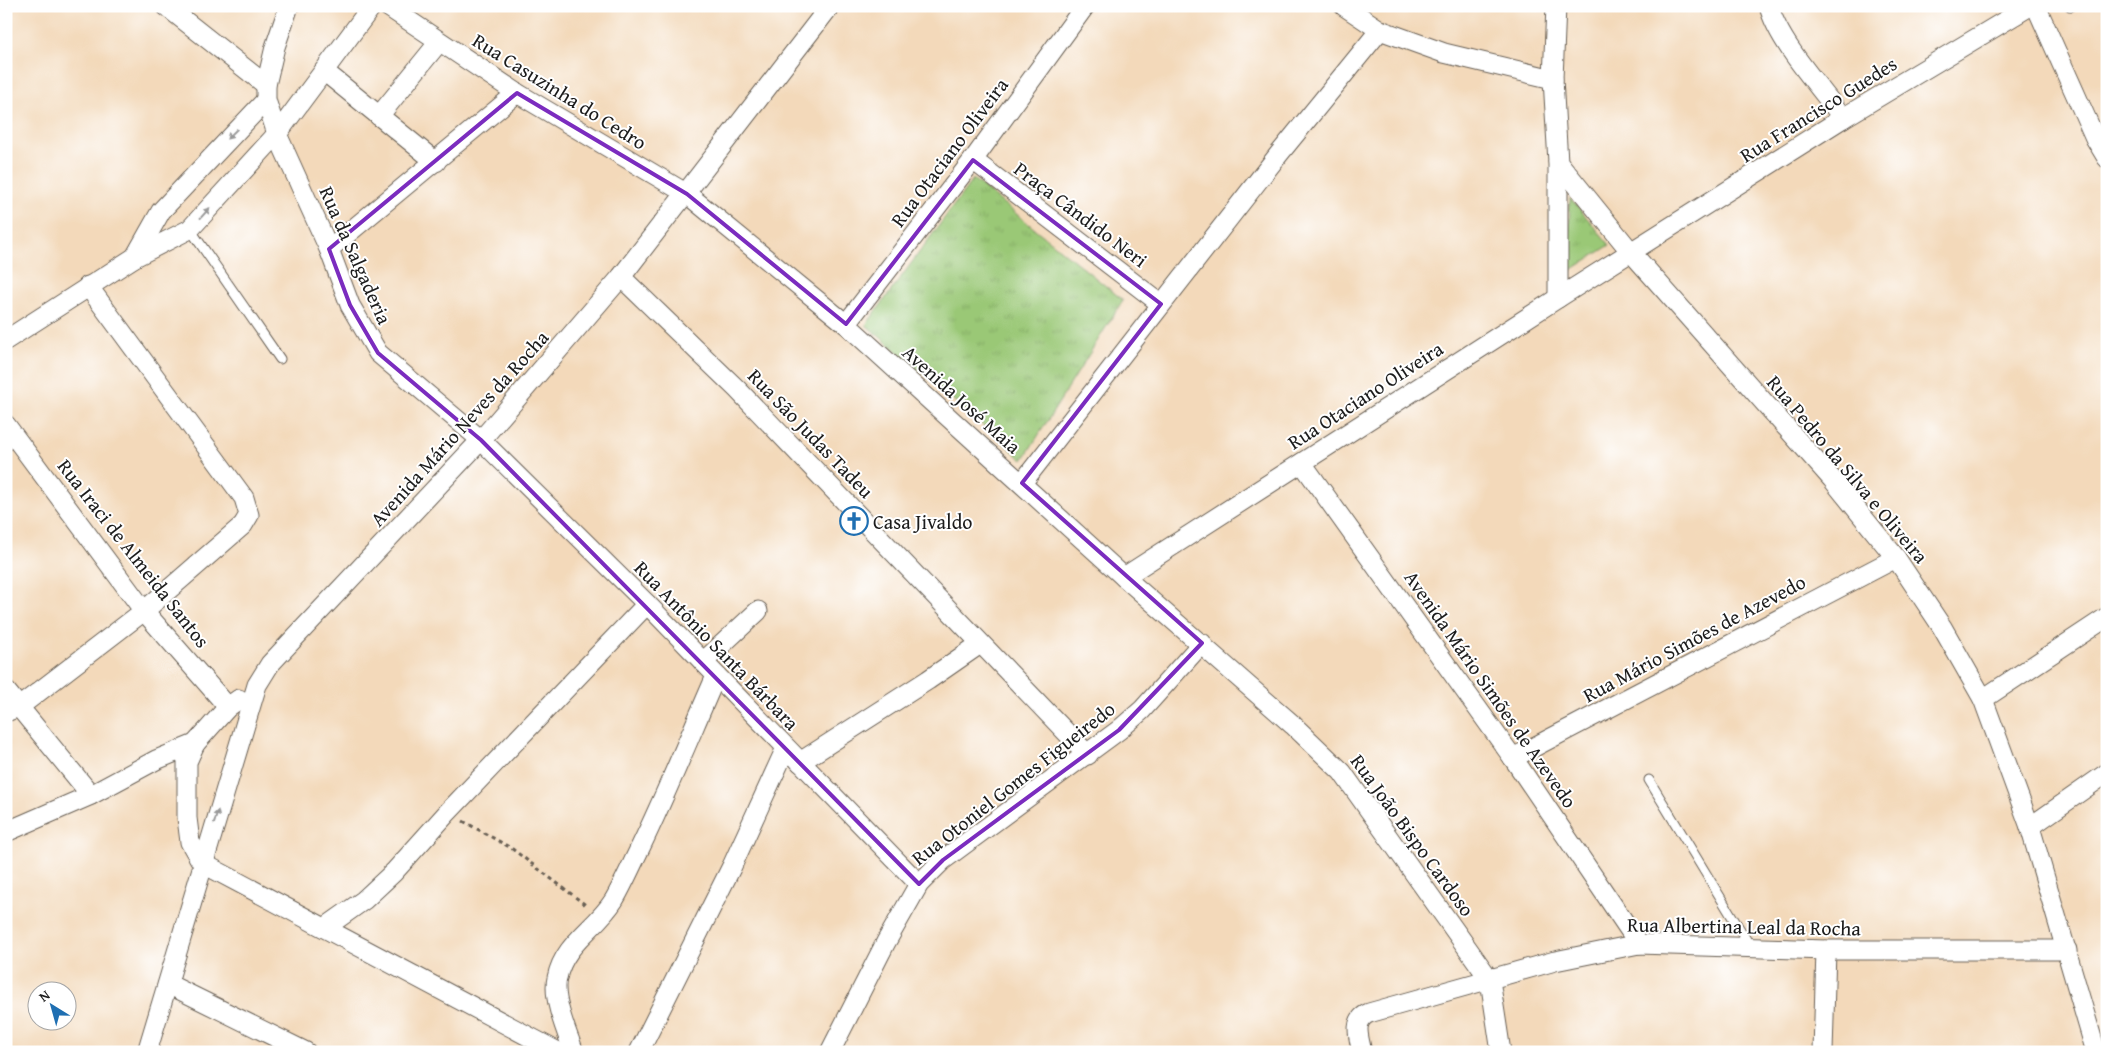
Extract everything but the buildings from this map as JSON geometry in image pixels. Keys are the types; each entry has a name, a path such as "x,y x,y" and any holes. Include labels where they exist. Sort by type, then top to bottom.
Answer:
{"street":[{"path":"166,6 266,93"},
{"path":"135,257 160,211 266,93 275,47 289,6"},
{"path":"6,340 135,257 190,229 277,134 372,6"},
{"name":"Rua Casuzinha do Cedro","path":"387,6 517,93 687,194"},
{"name":"Avenida Mário Neves da Rocha","path":"257,685 270,664 293,638 388,541 481,440 621,277 687,194 830,6"},
{"name":"Rua Otaciano Oliveira","path":"846,324 973,160 1085,6"},
{"path":"1344,6 1380,30 1444,53 1553,79"},
{"path":"1556,6 1553,79 1558,162 1558,298"},
{"path":"1769,6 1772,18 1782,36 1843,118"},
{"name":"Rua Francisco Guedes","path":"1631,252 1843,118 2030,6"},
{"path":"2036,6 2095,138 2107,158"},
{"path":"1022,483 1161,304 1380,30"},
{"path":"379,116 439,42"},
{"path":"324,71 436,162"},
{"name":"Rua da Salgaderia","path":"266,93 277,134 329,250 350,305 378,353 481,440"},
{"path":"329,250 517,93"},
{"name":"Praça Cândido Neri","path":"973,160 1161,304"},
{"name":"Rua Pedro da Silva e Oliveira","path":"1558,162 1631,252 1832,479 1896,558 1942,627 1983,699 2030,827 2096,1052"},
{"name":"Avenida José Maia","path":"687,194 846,324 1124,577 1202,643"},
{"name":"Rua Otaciano Oliveira","path":"1124,577 1631,252"},
{"name":"Rua São Judas Tadeu","path":"621,277 737,389 1088,755"},
{"path":"13,709 144,611 243,525 249,515 244,498 88,286"},
{"name":"Rua Iraci de Almeida Santos","path":"6,424 144,611 228,707"},
{"name":"Rua Antônio Santa Bárbara","path":"481,440 647,604 919,884"},
{"name":"Avenida Mário Simões de Azevedo","path":"1302,463 1514,758 1639,944"},
{"name":"Rua Mário Simões de Azevedo","path":"1514,758 1896,558"},
{"path":"326,927 364,900 394,872 446,813 647,604"},
{"path":"574,1052 557,995 556,980 562,960 569,949 602,917 614,900 667,792 710,669 758,611"},
{"path":"1983,699 2107,617"},
{"name":"Rua Otoniel Gomes Figueiredo","path":"830,1052 869,974 919,884 943,860 1088,755 1142,710 1202,643"},
{"name":"Rua João Bispo Cardoso","path":"1202,643 1294,725 1342,772 1490,980"},
{"path":"800,762 920,686 980,644"},
{"path":"257,685 228,707 195,744 187,762 187,818 190,842 202,863 326,927 442,992 558,1052"},
{"path":"147,1052 202,863 257,685"},
{"path":"6,690 13,709 91,794"},
{"path":"6,832 91,794 156,760 195,744"},
{"path":"640,1052 732,866 786,748"},
{"path":"2030,827 2107,773"},
{"name":"Rua Albertina Leal da Rocha","path":"1362,1052 1358,1028 1359,1020 1369,1013 1578,955 1639,944 1826,950 2067,950"},
{"path":"1822,1052 1826,950"},
{"path":"1490,980 1501,1052"},
{"path":"168,984 306,1052"}],"lane":[{"path":"190,229 280,359"},
{"path":"1649,780 1750,947"}],"path":[{"path":"446,813 511,848 602,917"}],"highlighted area":[{"path":"517,93 687,194 846,324 973,160 1161,304 1022,483 1202,643 1119,730 943,860 919,884 481,440 378,353 350,305 329,249"}],"green space":[{"path":"973,179 1123,300 1023,460 866,325"},
{"path":"1570,198 1610,245 1568,272"}],"place":[{"name":"Casa Jivaldo","path":"854,521"}]}
